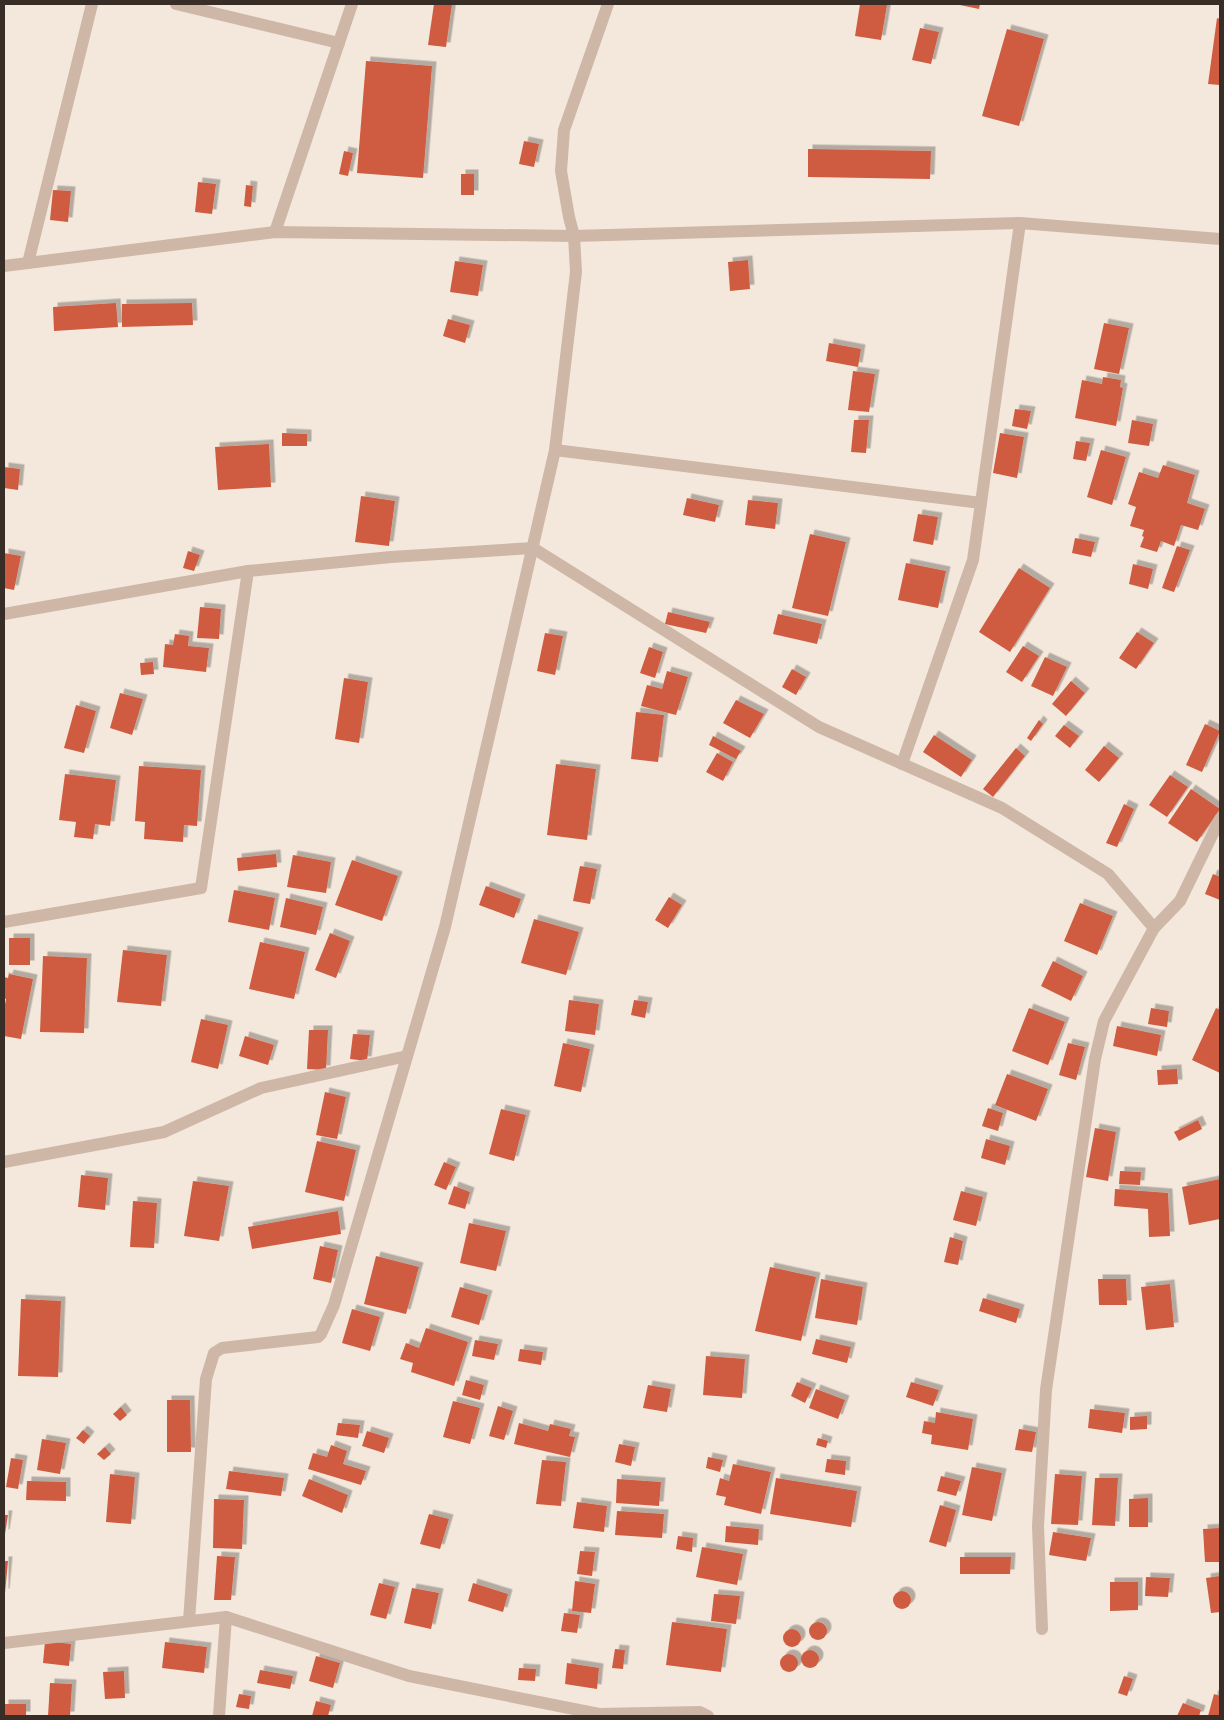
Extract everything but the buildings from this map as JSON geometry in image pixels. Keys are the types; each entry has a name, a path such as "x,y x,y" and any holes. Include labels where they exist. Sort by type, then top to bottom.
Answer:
{"street":[{"path":"28,263 92,4"},
{"path":"176,4 339,43"},
{"path":"275,232 352,4"},
{"path":"189,1621 206,1379 214,1353 222,1348 318,1337 321,1334 334,1305 445,927 556,450 576,272 574,236 561,171 564,130 608,4"},
{"path":"4,266 275,232 574,236 1020,222 1220,239"},
{"path":"902,764 973,560 1020,222"},
{"path":"556,450 981,503"},
{"path":"4,614 248,571 391,557 533,548 819,727 1002,808 1108,874 1154,928"},
{"path":"4,922 201,888 248,571"},
{"path":"1042,1629 1038,1526 1046,1390 1095,1059 1104,1021 1154,928 1180,901 1220,819"},
{"path":"4,1162 164,1132 261,1088 407,1056"},
{"path":"220,1716 226,1617"},
{"path":"4,1642 226,1617 409,1676 599,1715 700,1712 708,1716"}]}
